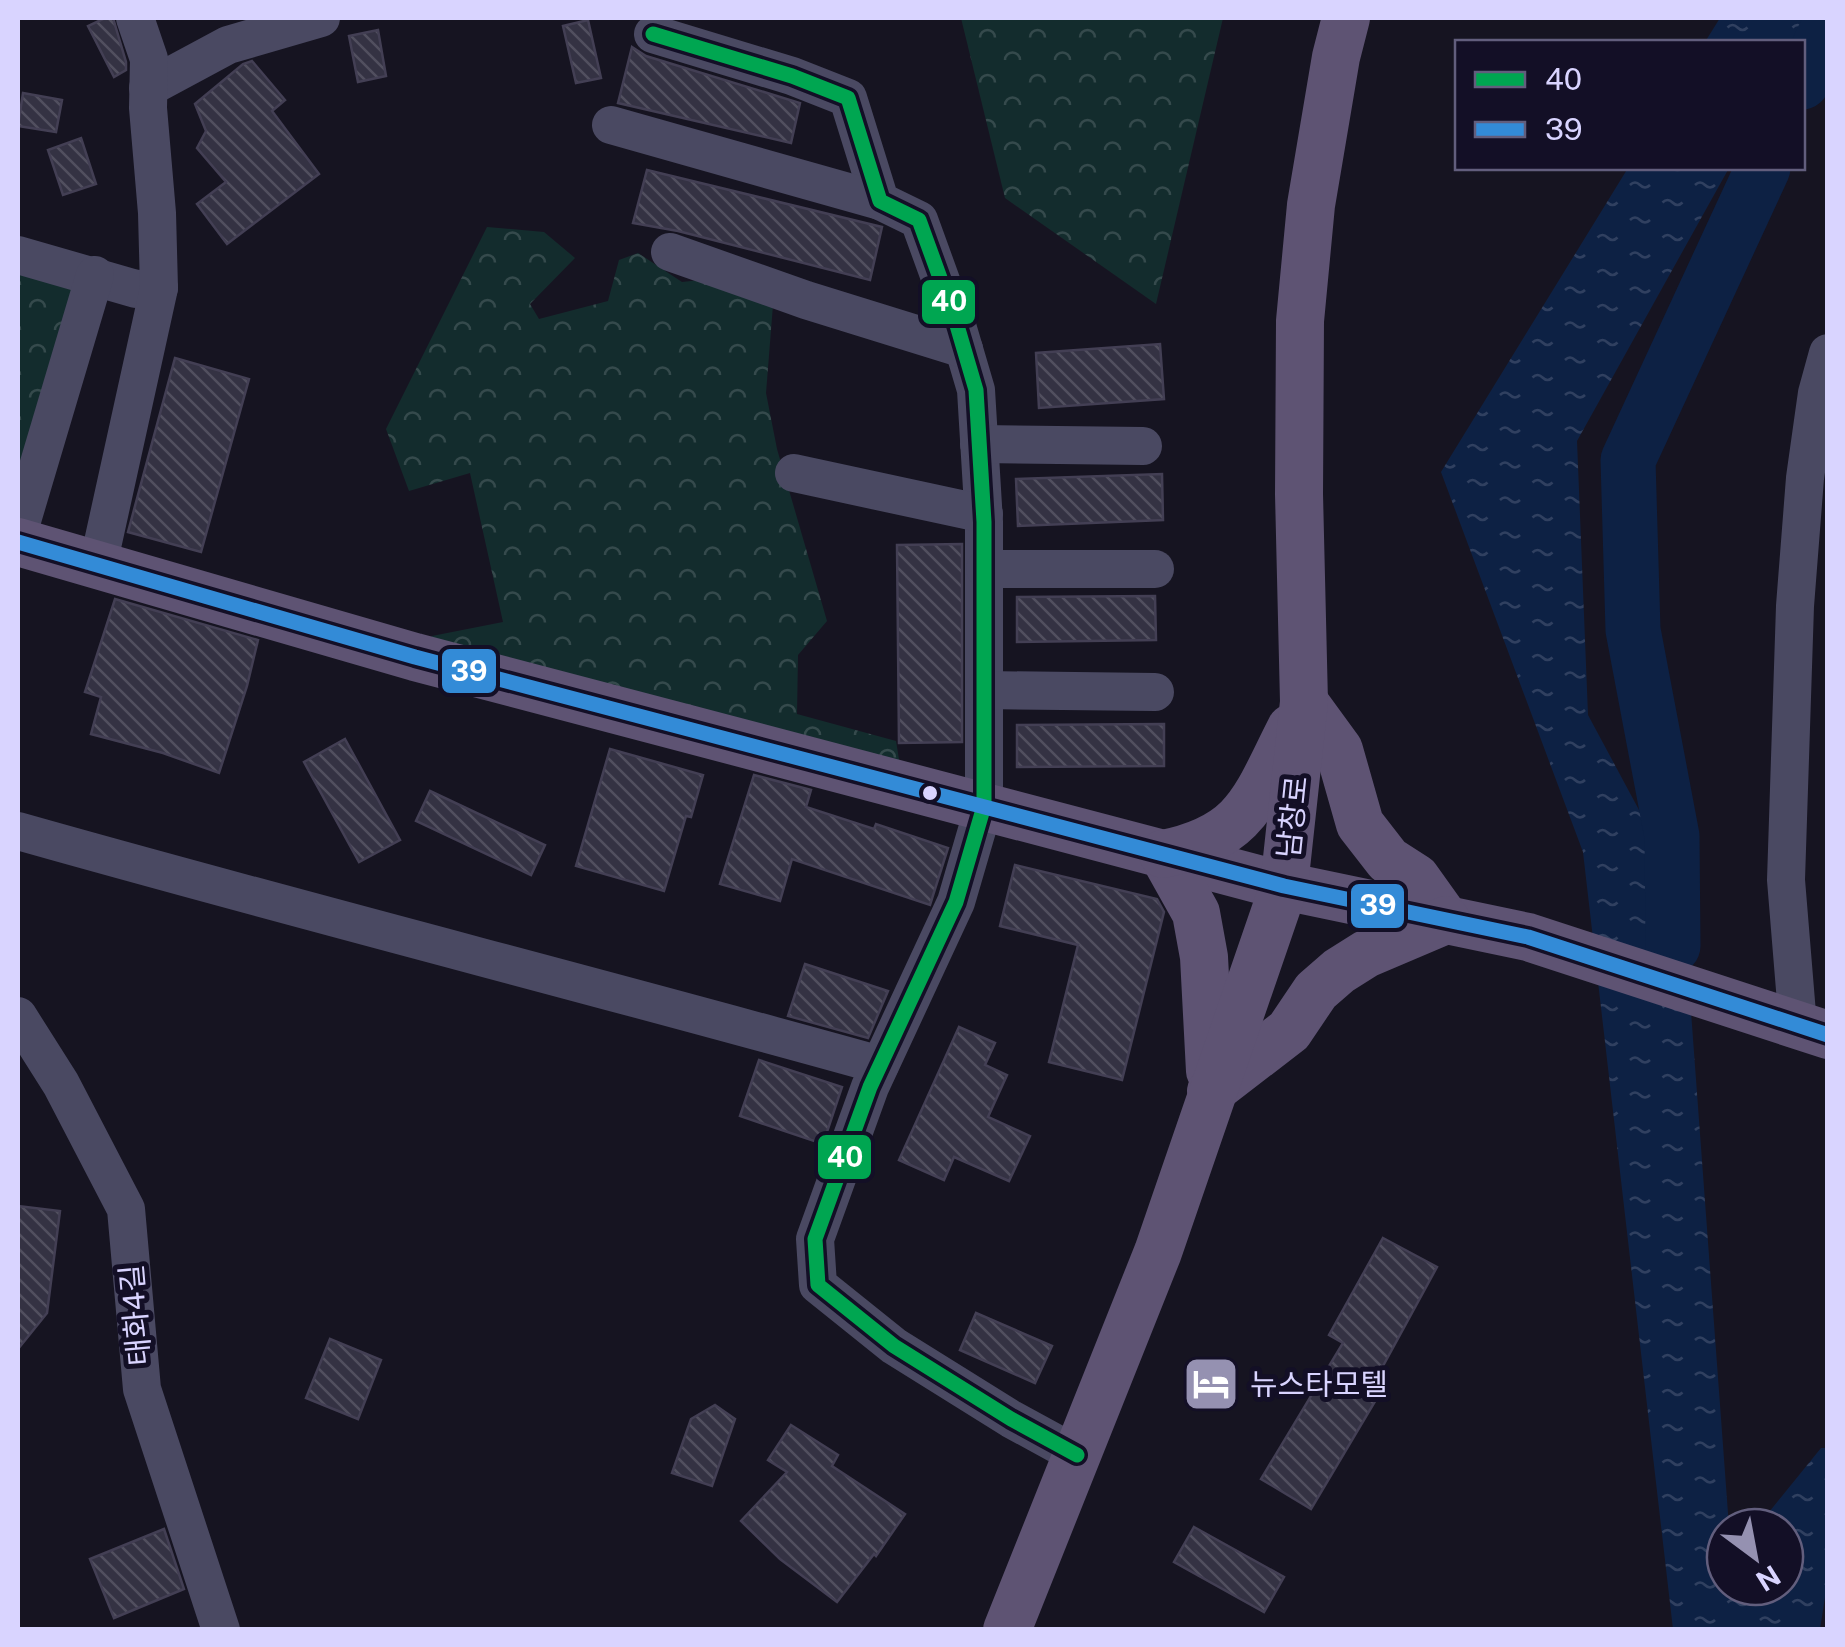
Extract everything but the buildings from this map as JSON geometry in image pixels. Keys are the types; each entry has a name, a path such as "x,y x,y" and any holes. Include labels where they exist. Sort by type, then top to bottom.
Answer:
{"main road":[{"name":"남창로","path":"1015,1612 1158,1252 1284,886 1304,702 1300,321 1311,205 1346,18"},
{"path":"18,542 415,657 1284,886 1528,937 1798,1025"},
{"path":"1163,854 1198,847 1238,821 1250,806 1304,702 1340,750 1360,824 1388,860 1416,878 1446,920"},
{"path":"1163,854 1196,912 1204,958 1212,1090"},
{"path":"1212,1090 1289,1031 1316,991 1339,970 1366,954 1446,920"}],"street":[{"path":"98,565 159,288 149,59 135,18"},
{"path":"148,88 228,45 322,18"},
{"path":"653,34 792,76 848,98 880,201"},
{"path":"611,125 880,201 919,220 976,390 984,514 984,806 956,902 880,1066 815,1239 818,1285 894,1346 1010,1419 1077,1455"},
{"path":"670,252 964,349"},
{"path":"18,255 136,289 159,288"},
{"path":"18,534 95,275"},
{"path":"1798,1025 1786,880 1794,606 1805,478 1817,393 1828,353"},
{"path":"979,444 1144,446"},
{"path":"794,474 984,514"},
{"path":"984,569 1155,570"},
{"path":"984,690 1155,692"},
{"path":"18,831 880,1066"},
{"name":"태화4길","path":"18,1016 61,1084 126,1209 142,1389 220,1629"},
{"path":"983,1630 1015,1612"}],"green space":[{"path":"961,18 1223,18 1156,304 1005,198"},
{"path":"487,227 544,232 575,258 530,304 539,319 608,301 619,260 638,253 682,282 747,275 774,292 766,393 777,449 827,621 798,655 797,714 896,741 903,784 415,657 432,636 503,622 470,473 409,491 386,429"},
{"path":"18,255 95,275 18,534"}],"water":[{"path":"1720,18 1813,18 1800,40 1706,40"},
{"path":"1627,170 1728,170 1577,441 1588,715 1682,890 1728,1507 1705,1507 1705,1607 1805,1607 1805,1507 1773,1507 1821,1448 1827,1448 1828,1578 1820,1629 1673,1629 1583,852 1441,472"}],"waterway":[{"path":"1805,76 1828,28"},
{"path":"1673,946 1672,836 1633,630 1628,460 1762,170"}],"transit line":[{"name":"40","path":"653,34 792,76 848,98 880,201 919,220 956,322 976,390 984,522 984,806 956,902 870,1087 815,1239 818,1285 894,1346 1077,1455"},
{"name":"39","path":"18,542 415,657 1284,886 1528,937 1828,1035"}],"place":[{"name":"뉴스타모텔","path":"1211,1384"}]}
